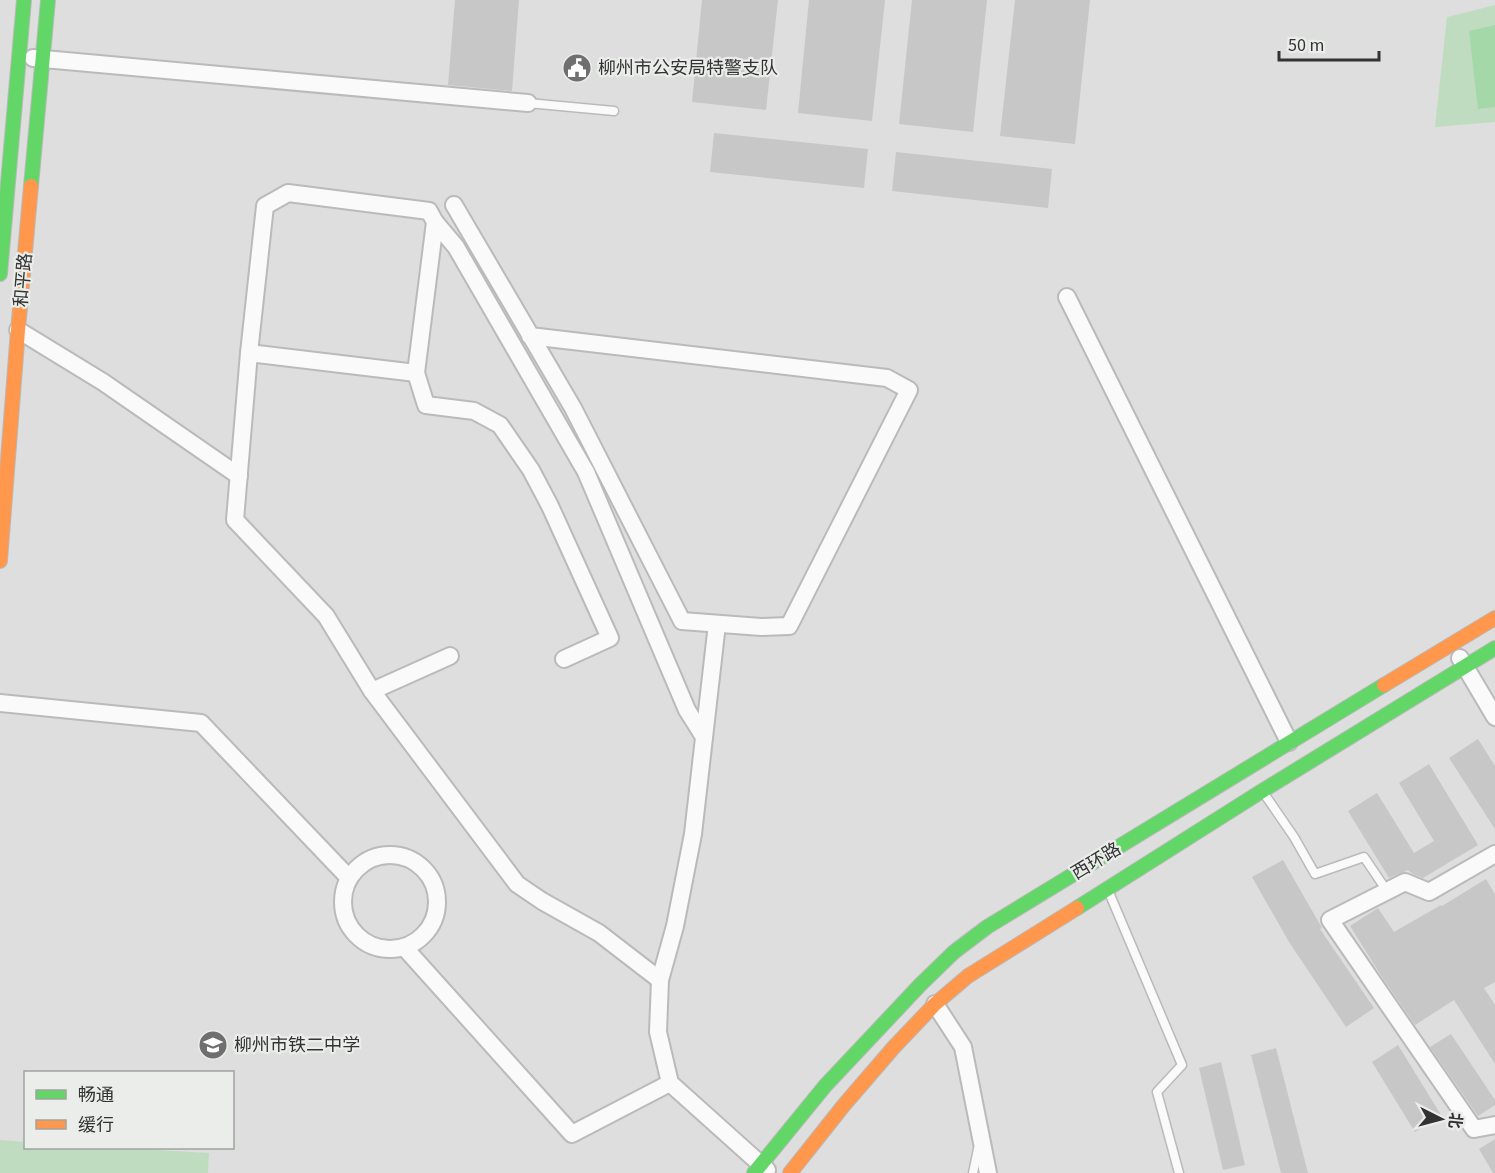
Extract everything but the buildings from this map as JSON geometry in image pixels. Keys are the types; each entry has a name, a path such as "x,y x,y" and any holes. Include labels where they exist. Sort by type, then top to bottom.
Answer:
{"main road":[{"name":"和平路","path":"0,274 24,0"},
{"name":"和平路","path":"0,561 48,0"},
{"name":"西环路","path":"762,1170 825,1086 920,985 954,952 987,927 1495,618"},
{"name":"西环路","path":"790,1173 851,1096 894,1047 936,1004 968,976 1495,648"}],"street":[{"path":"19,58 528,103"},
{"path":"660,980 599,933 542,902 517,884 372,691 326,616 235,520 249,353 265,206 288,193 429,211 435,222 456,247 586,472 687,710 705,737"},
{"path":"454,205 530,336 573,408 682,621 761,627 789,626 909,390 887,378 530,336"},
{"path":"435,222 416,373 426,405 474,411 500,425 531,470 550,506 610,638 564,659"},
{"path":"1067,297 1288,742"},
{"path":"18,330 104,382 239,476"},
{"path":"249,353 416,373"},
{"path":"717,624 693,834 675,926 660,980 658,1032 670,1083 762,1170"},
{"path":"1451,645 1466,666 1495,717"},
{"path":"372,691 450,656"},
{"path":"0,703 201,723 349,878"},
{"path":"1495,854 1429,892 1405,882 1330,920 1474,1129 1495,1125"},
{"path":"387,855 402,856 415,862 426,872 434,885 437,899 435,914 429,927 418,939 404,947 388,949 372,946 358,938 348,925 343,909 343,893 349,878 360,865 372,858 387,855"},
{"path":"404,947 572,1134 670,1083"},
{"path":"936,1004 963,1047 988,1173"}],"lane":[{"path":"528,103 614,111"},
{"path":"1262,791 1294,837 1315,874 1364,857 1387,891"},
{"path":"1107,888 1182,1065 1157,1092 1179,1173"},
{"path":"973,1173 981,1136"}],"shaded area":[{"path":"1495,5 1495,122 1435,127 1447,17"},
{"path":"1495,25 1495,107 1478,109 1469,31"},
{"path":"0,1140 24,1142 24,1149 139,1149 209,1153 208,1173 0,1173"}],"traffic: fast":[{"path":"0,274 24,0"},
{"path":"31,186 48,0"},
{"path":"1077,908 1495,648"},
{"path":"754,1173 825,1086 954,952 987,927 1384,685"}],"traffic: slow":[{"path":"0,561 31,186"},
{"path":"1384,685 1495,618"},
{"path":"790,1173 844,1105 935,1004 968,976 1077,908"}],"place":[{"name":"柳州市公安局特警支队","path":"577,68"},
{"name":"柳州市铁二中学","path":"213,1045"}]}
